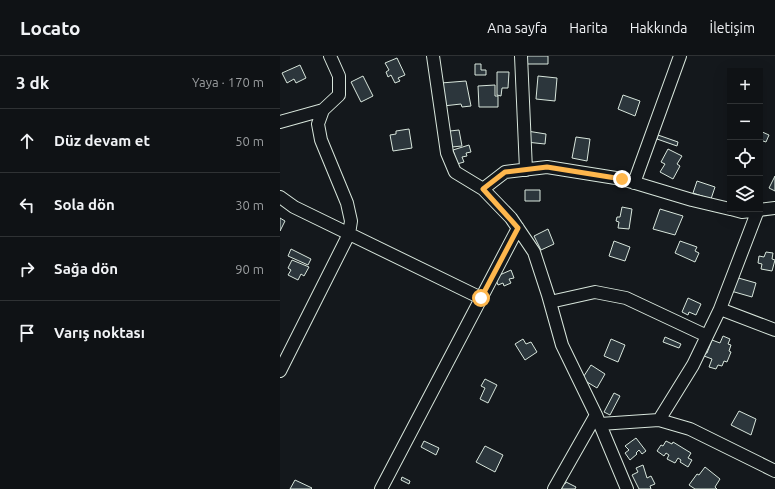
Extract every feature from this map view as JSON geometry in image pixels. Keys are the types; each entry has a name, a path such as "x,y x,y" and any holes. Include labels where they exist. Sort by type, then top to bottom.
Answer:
{"street":[{"path":"280,371 349,234 350,221 347,203 320,140 318,124 323,110 339,95 339,76 330,56"},
{"path":"432,56 447,153 455,172 483,189 518,228 534,252 562,345 598,419 627,489"},
{"path":"521,56 526,170"},
{"path":"634,183 680,56"},
{"path":"280,122 323,110"},
{"path":"483,189 505,172 547,167 634,183 727,208"},
{"path":"280,198 294,207 481,298"},
{"path":"763,209 775,208"},
{"path":"659,420 693,365 720,309 757,212"},
{"path":"380,489 518,228"},
{"path":"550,302 595,292 626,298 707,336"},
{"path":"720,309 775,330"},
{"path":"598,419 659,420 690,429 775,471"},
{"path":"554,489 598,419"}],"building":[{"path":"527,56 548,56 548,64 527,64"},
{"path":"397,58 405,75 398,78 400,81 395,83 391,75 388,77 386,72 389,70 385,63"},
{"path":"475,64 481,64 481,70 486,70 486,75 475,75"},
{"path":"300,65 306,78 296,83 294,79 287,83 282,73"},
{"path":"497,72 509,72 508,88 502,88 501,96 497,95"},
{"path":"363,76 373,96 361,102 351,82"},
{"path":"538,76 557,78 555,101 536,99"},
{"path":"466,81 471,106 462,107 461,104 443,106 441,83"},
{"path":"495,85 495,96 498,96 498,107 479,107 478,86"},
{"path":"623,95 640,101 635,116 618,109"},
{"path":"409,129 412,148 393,151 390,135 396,134 396,131"},
{"path":"459,130 462,146 452,147 450,131"},
{"path":"527,131 546,134 545,144 526,142"},
{"path":"763,132 769,135 766,142 763,141"},
{"path":"658,135 678,142 677,146 657,139"},
{"path":"576,137 590,139 587,161 572,158"},
{"path":"469,145 471,152 466,153 467,156 462,157 464,162 457,164 453,150"},
{"path":"668,149 682,156 677,164 680,166 673,179 660,172 665,164 661,162"},
{"path":"775,176 775,191 769,188"},
{"path":"697,181 715,187 711,199 693,193"},
{"path":"525,190 540,190 540,201 525,201"},
{"path":"622,207 632,209 629,229 618,228 619,222 616,221 617,217 620,217"},
{"path":"660,209 683,216 675,235 653,229"},
{"path":"280,218 285,221 280,231"},
{"path":"548,229 554,244 541,250 534,236"},
{"path":"614,241 630,247 625,261 609,256"},
{"path":"680,241 697,247 695,251 699,253 695,262 675,253"},
{"path":"291,249 311,259 308,265 288,256"},
{"path":"766,252 773,253 772,259 775,260 772,271 761,269 762,264 758,263 759,256 764,257"},
{"path":"292,260 309,267 304,276 301,274 298,280 288,275 291,270 288,268"},
{"path":"511,270 514,278 509,279 511,283 504,286 503,283 498,285 495,277"},
{"path":"735,277 756,283 752,297 731,291"},
{"path":"688,298 701,304 696,315 689,312 688,315 682,312"},
{"path":"723,336 730,339 728,344 731,345 729,351 731,352 727,362 724,361 722,366 718,365 716,369 709,367 712,359 704,356 707,353 712,340 720,343"},
{"path":"665,337 681,344 679,348 663,342"},
{"path":"523,339 526,344 531,342 537,352 525,360 515,344"},
{"path":"611,339 625,345 618,362 604,356"},
{"path":"591,365 605,374 597,388 582,379"},
{"path":"485,379 497,385 488,403 480,399 485,388 481,386"},
{"path":"614,393 620,396 610,415 604,412"},
{"path":"739,411 756,419 751,435 731,425"},
{"path":"636,438 646,451 642,454 639,450 630,460 625,453 629,450 625,446"},
{"path":"424,441 439,448 436,455 421,447"},
{"path":"666,441 672,444 673,442 691,453 688,458 692,460 688,467 680,462 681,460 678,458 675,463 667,459 669,455 666,453 664,456 657,451"},
{"path":"485,446 503,455 495,472 476,462"},
{"path":"643,465 647,478 651,476 655,484 650,486 651,489 639,489 632,475 638,472 636,468"},
{"path":"705,467 720,479 715,487 717,489 695,489 689,485 697,474 699,475"},
{"path":"402,477 410,481 409,484 401,480"},
{"path":"295,480 312,488 290,489"},
{"path":"560,481 576,487 575,489 556,489"}],"route":[{"path":"481,298 518,228 511,218 483,189 505,172 547,167 622,179"}]}
